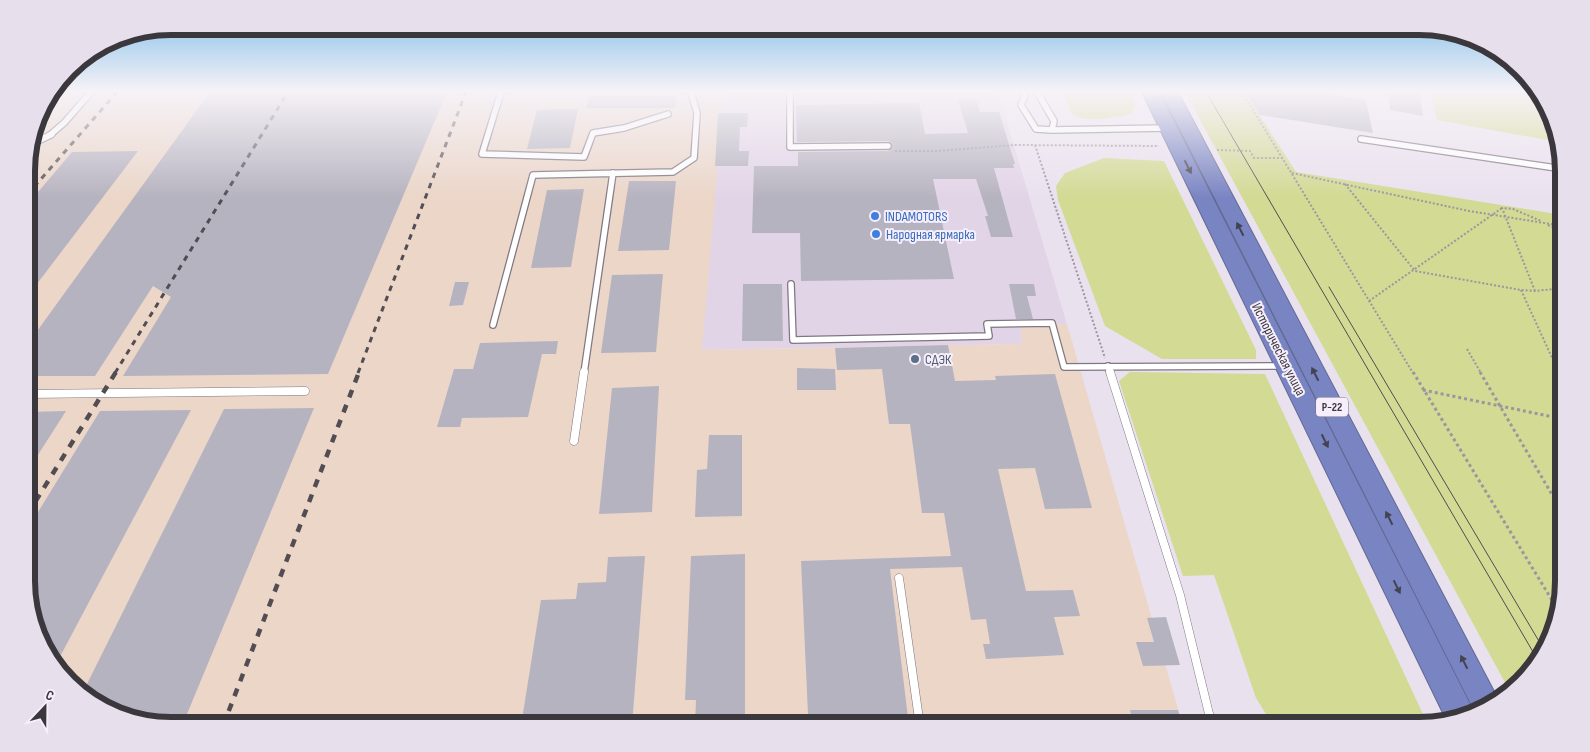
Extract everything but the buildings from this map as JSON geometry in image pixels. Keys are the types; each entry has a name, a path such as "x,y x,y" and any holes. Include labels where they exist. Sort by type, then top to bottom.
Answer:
{"highway":[{"name":"Историческая улица","path":"1187,127 1484,700"},
{"name":"Историческая улица","path":"1168,128 1458,711"}],"street":[{"path":"39,141 50,135"}],"lane":[{"path":"50,135 59,127"},
{"path":"490,127 482,154 584,157 593,133 627,127"},
{"path":"493,325 533,175 673,172 694,158 695,127"},
{"path":"790,127 790,147 888,149"},
{"path":"1035,127 1036,129 1052,130 1168,128"},
{"path":"1361,139 1555,168"},
{"path":"574,441 613,173"},
{"path":"791,284 793,340 989,336 987,324 1052,323 1064,367 1288,366"},
{"path":"1108,366 1180,595 1210,717"},
{"path":"35,394 305,391"},
{"path":"899,578 919,717"}],"path":[{"path":"1264,127 1553,602"},
{"path":"888,149 937,151 1035,145 1160,146"},
{"path":"1035,145 1108,366"},
{"path":"1256,158 1283,158"},
{"path":"1292,173 1493,215 1555,224"},
{"path":"1345,184 1415,271 1521,290 1555,289"},
{"path":"1369,302 1502,208 1513,209 1555,228"},
{"path":"1502,208 1535,291"},
{"path":"1521,290 1555,364"},
{"path":"1467,349 1555,500"},
{"path":"1423,390 1555,417"}],"shaded area":[{"path":"42,127 721,127 702,350 1022,344 1021,325 1067,324 1180,717 154,716 119,707 88,689 63,664 53,649 45,633 40,616 35,581 35,162"},
{"name":"Народная ярмарка","path":"721,127 1008,127 1067,324 1021,325 1022,344 701,350"}],"green space":[{"path":"1204,127 1267,127 1296,172 1555,214 1555,590 1545,633 1537,649 1527,664 1506,685"},
{"path":"1476,127 1547,127 1551,141"},
{"path":"1104,158 1164,161 1256,350 1256,359 1162,359 1105,326 1058,200 1056,186 1065,173"},
{"path":"1130,372 1265,374 1424,717 1268,717 1256,698 1214,575 1183,576 1119,381"}],"tram line":[{"path":"1226,127 1534,654"},
{"path":"1329,287 1540,643"}],"railway":[{"path":"35,186 86,127"},
{"path":"115,373 266,127"},
{"path":"358,373 453,127"},
{"path":"35,502 116,372"},
{"path":"226,717 359,372"}],"place":[{"name":"INDAMOTORS","path":"875,216"},
{"name":"Народная ярмарка","path":"876,234"},
{"name":"СДЭК","path":"915,359"}]}
